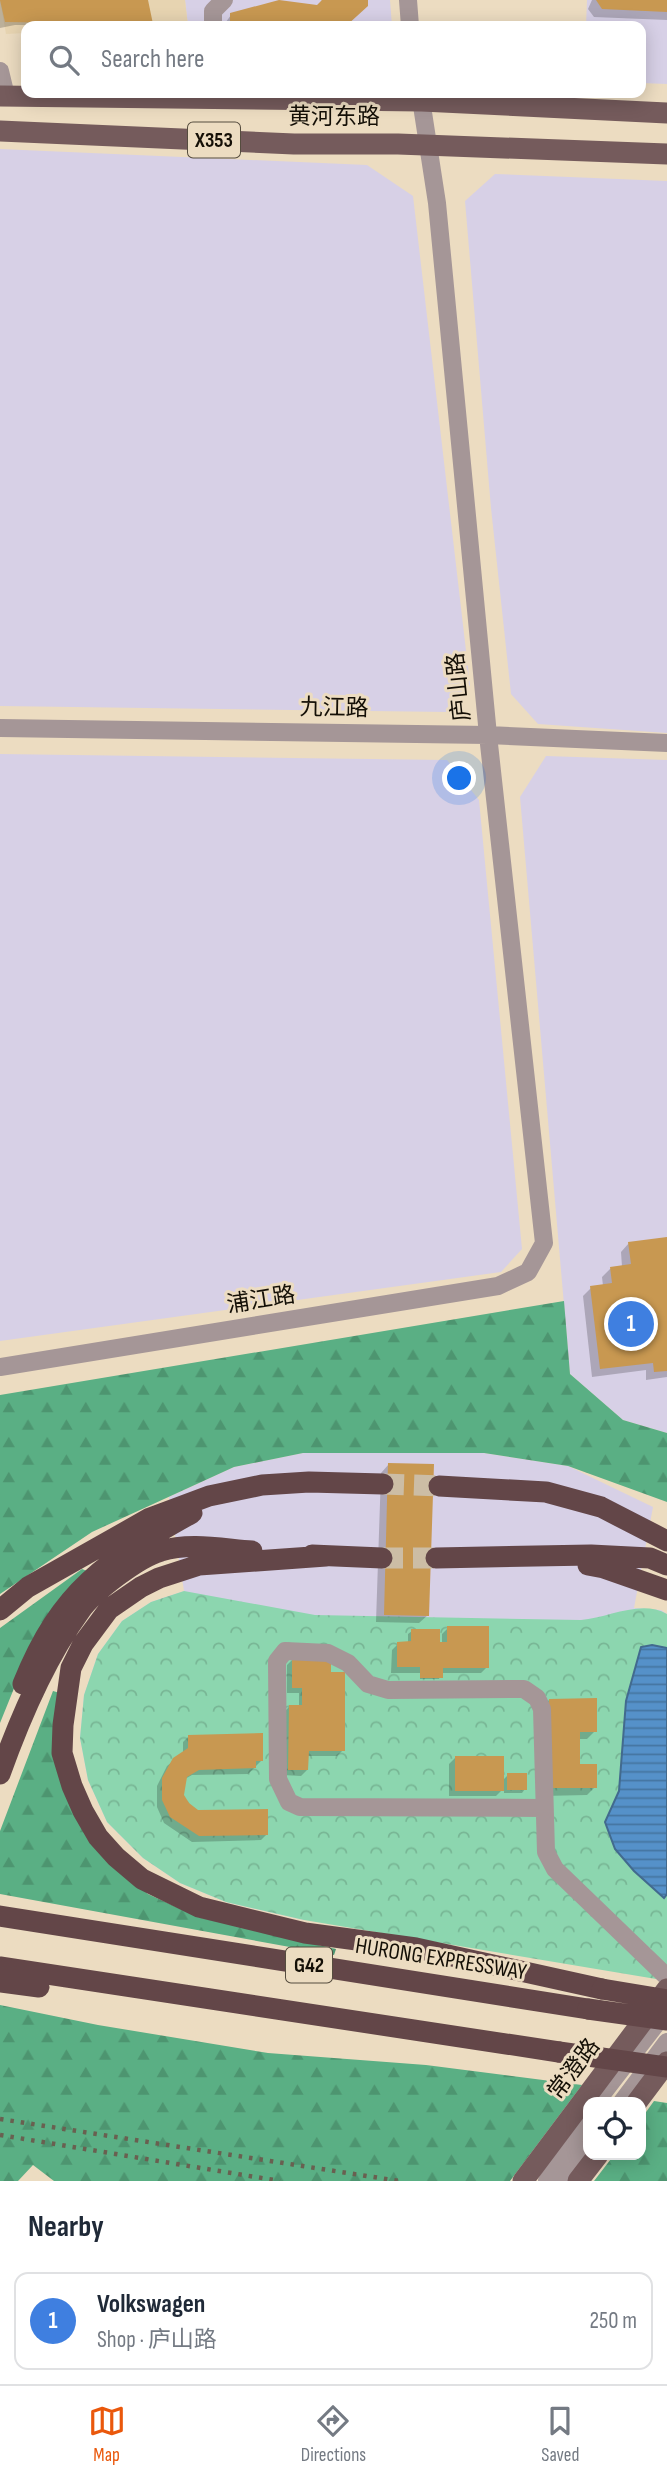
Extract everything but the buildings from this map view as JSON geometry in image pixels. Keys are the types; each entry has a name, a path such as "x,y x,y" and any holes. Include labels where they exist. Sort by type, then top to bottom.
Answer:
{"highway":[{"path":"0,1610 28,1587 150,1518 209,1496 262,1485 309,1482 383,1484"},
{"path":"0,1741 47,1631 66,1604 91,1577 125,1551 209,1504 262,1485"},
{"path":"439,1486 546,1492 601,1507 667,1530"},
{"path":"601,1507 667,1541"},
{"path":"0,1774 41,1676 81,1608 131,1564 161,1551 190,1546 382,1558"},
{"path":"436,1558 591,1555 650,1558 667,1565"},
{"path":"326,1556 199,1565 150,1582 109,1609 83,1644 71,1668 63,1725 62,1753 72,1786 98,1837 142,1879 199,1907 305,1933 416,1948 602,1989 667,2000"},
{"path":"531,1556 604,1568 667,1590"},
{"name":"HURONG EXPRESSWAY","path":"0,1916 667,2020"},
{"name":"G42","path":"5,1976 382,2025 667,2067"}],"main road":[{"name":"黄河东路","path":"3,96 21,96"},
{"name":"黄河东路","path":"436,98 667,113"},
{"name":"黄河东路","path":"0,131 294,144 428,145 667,154"},
{"name":"常澄路","path":"523,2181 667,1989"},
{"path":"641,2097 667,2062"},
{"path":"578,2181 593,2160"}],"street":[{"path":"213,21 213,11 224,0"},
{"path":"408,0 410,21"},
{"path":"0,71 3,96"},
{"name":"庐山路","path":"421,98 437,203 488,735 544,1243 528,1272"},
{"name":"九江路","path":"0,728 488,735 667,743"},
{"name":"浦江路","path":"0,1367 498,1286 528,1272"},
{"path":"544,1808 300,1807 289,1802 278,1779 277,1661 285,1651 328,1653 348,1663 368,1684 388,1690 524,1689 537,1698 542,1709 546,1852 555,1869 667,1977"},
{"path":"600,2097 667,2010"},
{"path":"626,2097 667,2042"},
{"path":"547,2181 583,2123"},
{"path":"563,2181 583,2155"}],"shaded area":[{"path":"0,0 185,0 187,21 21,21 21,33 6,34"},
{"path":"185,0 390,0 392,21 187,21"},
{"path":"587,0 667,0 667,84 646,83 646,21 586,21"},
{"path":"0,149 367,165 413,196 470,685 448,712 0,706"},
{"path":"495,174 667,181 667,733 538,724 511,694 491,508 465,201"},
{"path":"0,754 447,760 479,800 522,1249 501,1272 0,1341"},
{"path":"546,756 667,760 667,1433 623,1420 570,1374 520,797"},
{"path":"303,1453 484,1453 568,1466 653,1507 634,1608 661,1610 667,1614 304,1920 226,1902 180,1883 143,1858 107,1822 88,1780 80,1738 84,1695 98,1654 122,1621 151,1602 184,1591 169,1497 234,1467"}],"green space":[{"path":"564,1301 570,1374 623,1420 667,1433 667,1502 568,1466 484,1453 303,1453 234,1467 92,1532 0,1594 0,1395"},
{"path":"82,1569 87,1571 64,1595 36,1634 0,1723 0,1628"},
{"path":"184,1591 315,1615 581,1620 646,1608 667,1614 667,1973 662,1980 304,1920 226,1902 180,1883 143,1858 107,1822 88,1780 80,1738 84,1695 98,1654 122,1621 151,1602"},
{"path":"53,1691 60,1693 54,1742 110,1862 148,1894 198,1917 336,1949 334,1955 0,1894 0,1831"},
{"path":"0,2005 98,2025 268,2053 426,2065 582,2085 510,2181 54,2181 33,2165 18,2181 0,2181"},
{"path":"654,2101 667,2103 667,2181 594,2181 610,2160 646,2160 646,2112"}],"water":[{"path":"652,1645 667,1648 667,1894 664,1898 634,1871 615,1849 605,1822 619,1791 626,1701 641,1647"}],"tunnel":[{"path":"383,1484 439,1486"},
{"path":"382,1558 436,1558"}],"railway":[{"path":"0,2119 399,2181"},
{"path":"0,2135 280,2181"}],"place":[{"name":"Volkswagen","path":"631,1324"}]}
